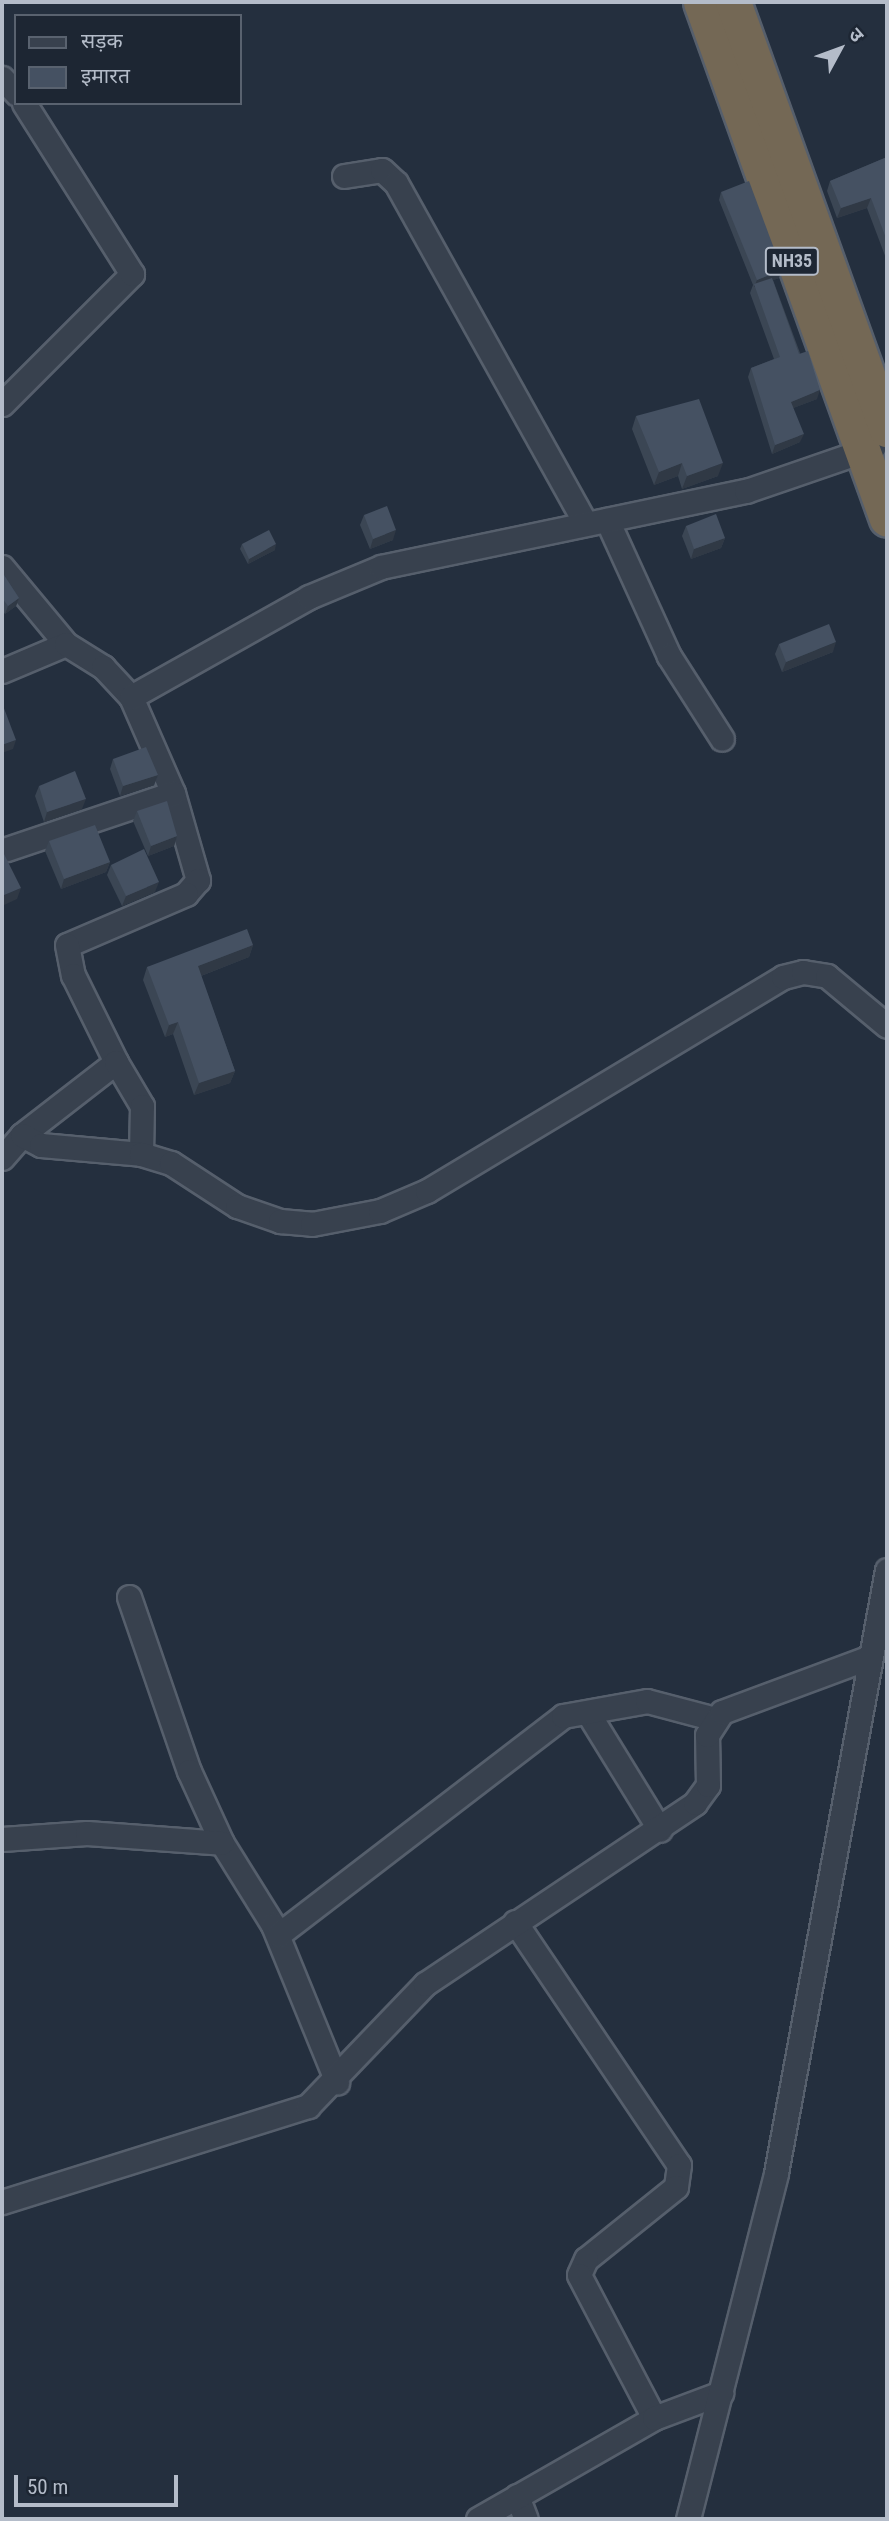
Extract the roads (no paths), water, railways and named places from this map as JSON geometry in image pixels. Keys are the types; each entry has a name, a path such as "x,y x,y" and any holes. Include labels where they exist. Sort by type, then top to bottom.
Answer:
{"highway":[{"name":"NH35","path":"701,2 879,441"},
{"name":"NH35","path":"733,2 879,441 887,519"}],"street":[{"path":"2,78 14,91"},
{"path":"2,404 132,274 25,105"},
{"path":"344,176 382,170 397,183 596,522 669,656 722,739"},
{"path":"131,697 309,597 381,567 746,491 879,441"},
{"path":"2,567 66,644 93,657 131,697 173,793 196,885 71,940 65,951 116,1062 142,1106 141,1154"},
{"path":"2,671 66,644"},
{"path":"8,849 173,793"},
{"path":"22,1135 41,1145 141,1154 171,1163 237,1206 280,1221 349,1218 427,1191 783,977 827,976 887,1026"},
{"path":"2,1158 22,1135 116,1062"},
{"path":"688,2519 776,2173 887,1570"},
{"path":"129,1597 166,1711 222,1843 278,1935 337,2082"},
{"path":"278,1935 554,1721 660,1701 715,1718 870,1657"},
{"path":"588,1713 660,1830"},
{"path":"2,2202 291,2114 337,2082 425,1984 515,1922 660,1830 708,1785 707,1735 715,1718"},
{"path":"2,1839 87,1833 222,1843"},
{"path":"515,1922 678,2165 676,2187 586,2259 579,2275 654,2418"},
{"path":"478,2519 654,2418 721,2393"},
{"path":"517,2496 526,2519"}]}
